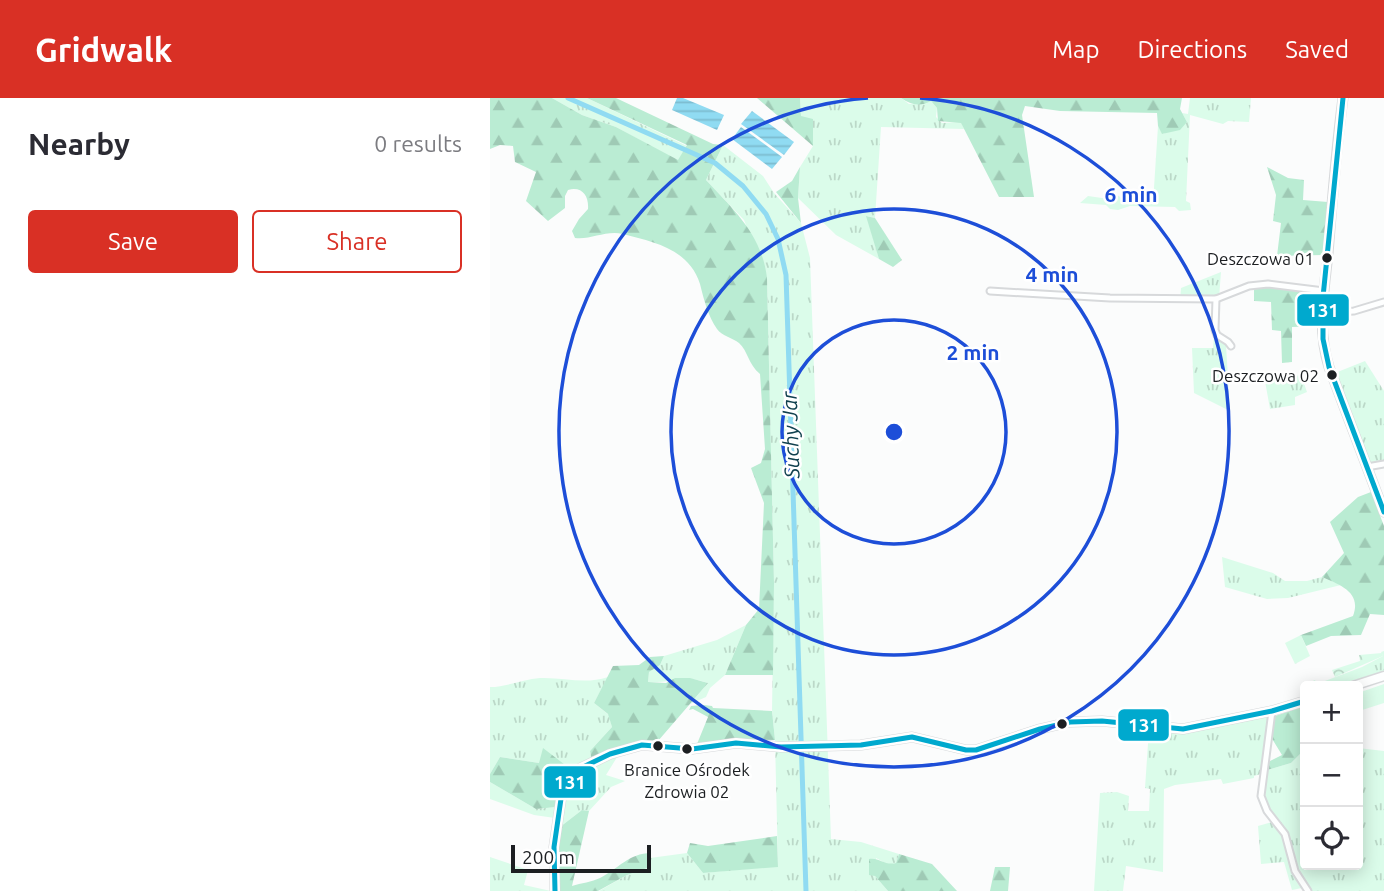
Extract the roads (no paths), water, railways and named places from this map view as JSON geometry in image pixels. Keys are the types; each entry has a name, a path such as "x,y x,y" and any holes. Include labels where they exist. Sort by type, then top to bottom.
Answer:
{"street":[{"path":"1343,98 1322,313 1327,362 1384,512"},
{"path":"990,292 1110,298 1216,299 1249,286 1268,284 1324,291"},
{"path":"1216,299 1215,330 1217,335 1231,346"},
{"path":"1322,313 1354,311 1384,302"},
{"path":"1367,467 1384,464"},
{"path":"1363,683 1384,676"},
{"path":"555,891 554,847 560,803 567,783 581,768 603,757 642,745 692,749 736,743 781,747 861,745 912,737 976,750 1040,729 1076,722 1102,721 1183,729 1300,703"},
{"path":"1272,711 1261,796 1267,811 1284,834 1294,871 1308,891"}],"water":[{"path":"677,98 724,115 717,130 672,110"},
{"path":"752,111 794,142 784,155 741,124"},
{"path":"741,127 782,157 772,169 732,139"}],"waterway":[{"name":"Suchy Jar","path":"568,98 715,163 743,186 766,214 778,239 786,275 806,891"}],"place":[{"name":"Deszczowa 01","path":"1327,258"},
{"name":"Deszczowa 02","path":"1332,375"},
{"name":"Branice Ośrodek Zdrowia 02","path":"687,749"}]}
